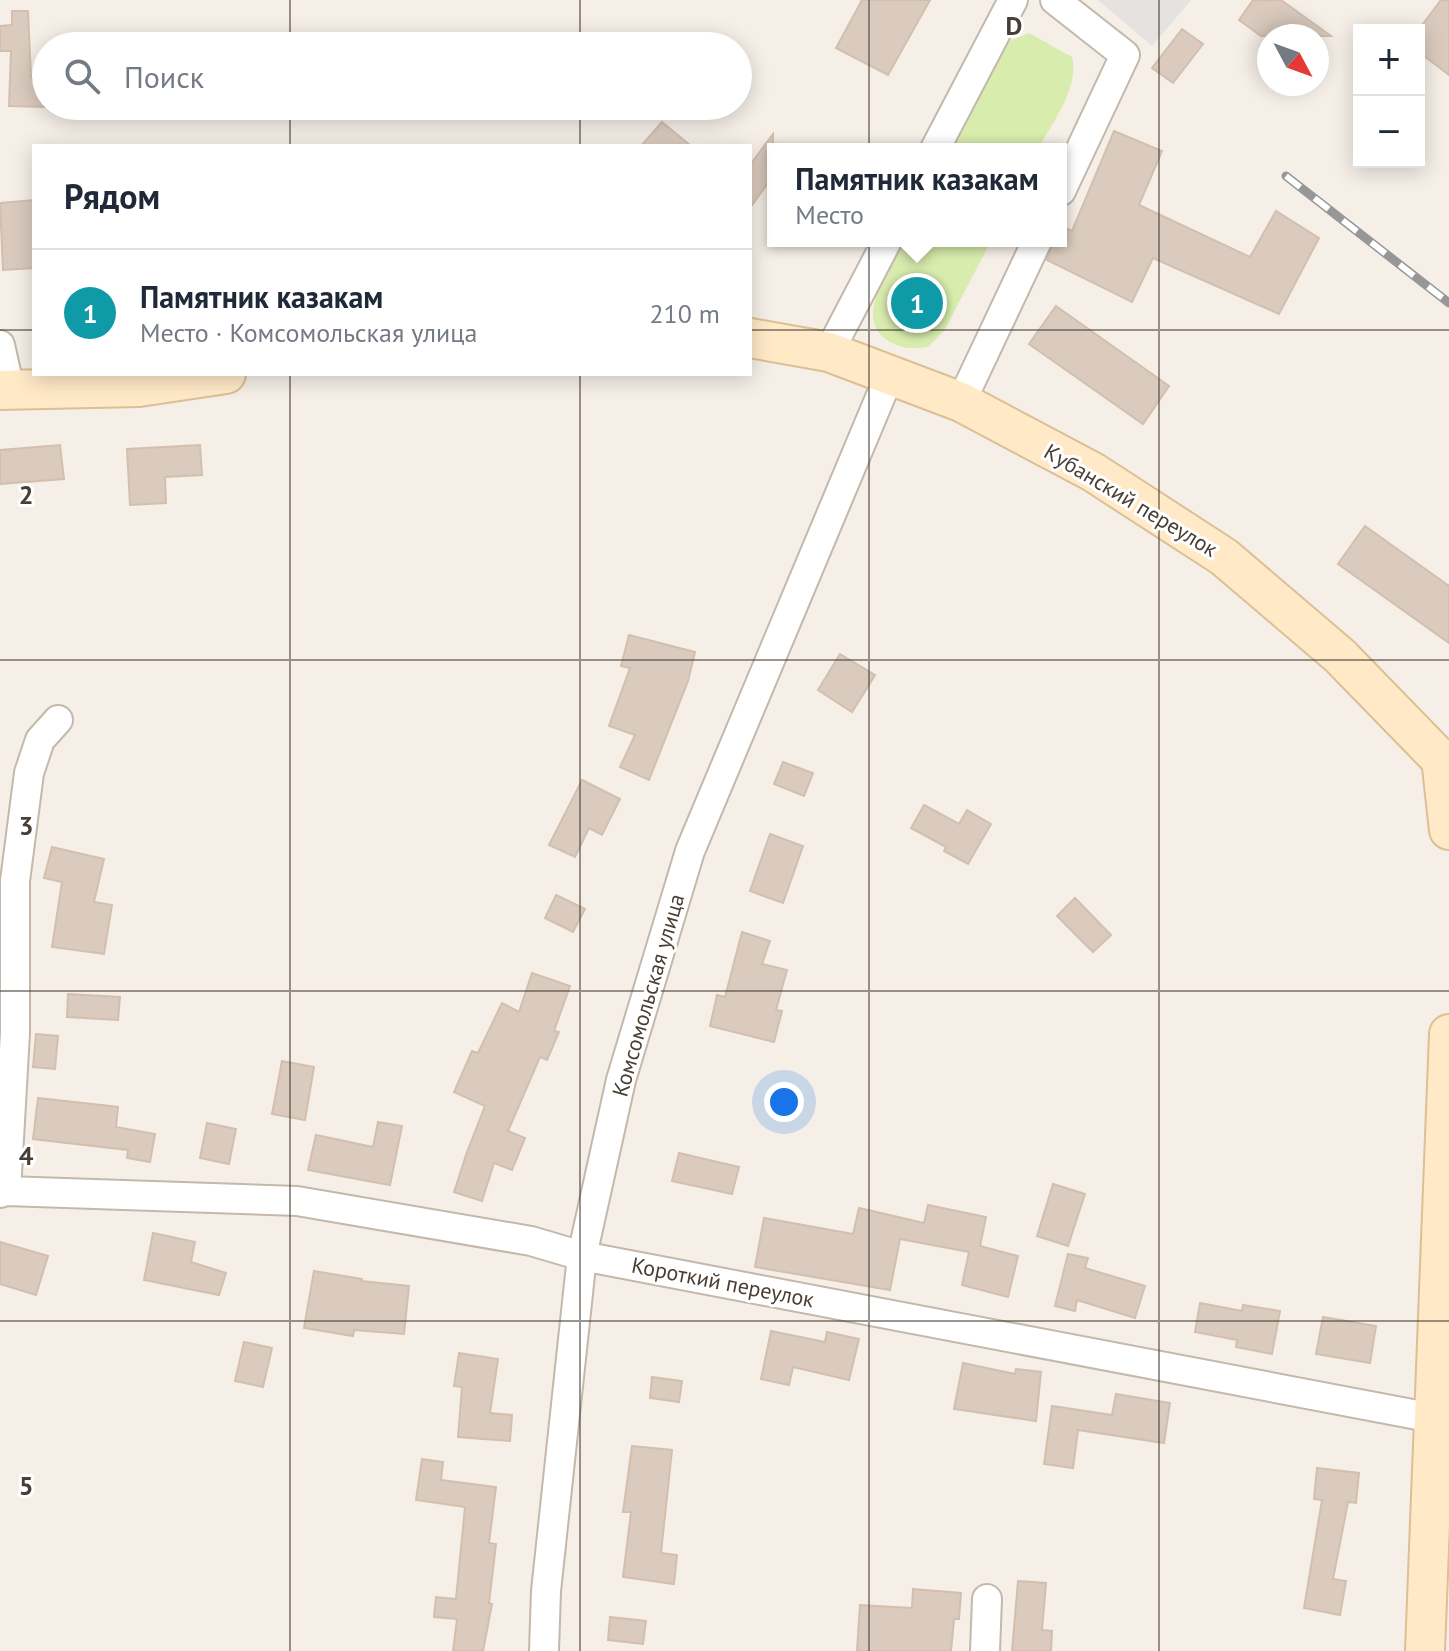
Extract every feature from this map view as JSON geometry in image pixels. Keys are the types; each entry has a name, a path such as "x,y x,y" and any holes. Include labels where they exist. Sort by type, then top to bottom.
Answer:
{"street":[{"path":"938,143 1013,0"},
{"path":"1055,0 1125,55 1067,178"},
{"path":"829,352 884,247"},
{"path":"961,402 1034,247"},
{"name":"Кубанский переулок","path":"752,338 829,352 890,374 961,402 1093,472 1224,557 1340,656 1445,763"},
{"path":"0,345 5,390 139,387 213,376"},
{"name":"Комсомольская улица","path":"544,1651 546,1591 582,1256 621,1080 690,851 890,374"},
{"name":"Короткий переулок","path":"58,720 40,740 29,773 15,881 15,1033 3,1192 297,1201 531,1241 582,1256 1442,1419"},
{"path":"1445,763 1449,830"},
{"path":"1425,1651 1442,1419 1449,1034"},
{"path":"985,1651 987,1599"}],"green space":[{"path":"1029,33 1072,57 1072,80 1063,104 1041,143 955,143 1007,42"},
{"path":"903,247 988,247 944,331 928,347 897,345 877,330 873,318 874,305"}],"shaded area":[{"path":"1098,0 1191,0 1152,46"}],"building":[{"path":"862,0 930,0 888,75 836,48"},
{"path":"1253,0 1281,0 1314,24 1257,24 1257,33 1239,20"},
{"path":"1441,0 1449,0 1449,75 1425,57 1423,24"},
{"path":"12,11 28,11 32,107 9,106 11,51 0,51 0,26 12,25"},
{"path":"1182,29 1203,44 1173,83 1152,68"},
{"path":"662,122 689,144 643,144"},
{"path":"1114,131 1162,151 1139,205 1250,257 1276,211 1319,238 1279,314 1153,258 1132,302 1047,260 1052,247 1067,247 1067,229 1072,231"},
{"path":"773,134 773,143 767,143 767,184 752,205 752,162"},
{"path":"32,200 32,268 3,270 0,203"},
{"path":"1056,306 1169,386 1143,424 1029,344"},
{"path":"60,445 64,479 0,484 0,450"},
{"path":"200,445 202,475 165,477 166,503 130,505 127,449"},
{"path":"1365,526 1449,586 1449,643 1338,564"},
{"path":"629,635 695,652 688,681 649,780 620,767 635,735 609,726 630,668 621,666"},
{"path":"840,654 875,675 852,712 818,690"},
{"path":"783,762 813,773 804,796 774,784"},
{"path":"582,780 620,799 602,835 589,828 575,857 549,845"},
{"path":"924,805 959,824 967,810 991,824 968,864 944,851 946,847 911,828"},
{"path":"770,834 803,846 783,903 750,891"},
{"path":"52,847 104,859 94,902 112,905 104,954 52,947 62,882 44,878"},
{"path":"556,895 585,909 573,932 545,918"},
{"path":"1075,898 1111,935 1093,952 1057,916"},
{"path":"742,932 770,941 762,964 787,970 776,1010 782,1011 774,1042 710,1026 717,995 725,997"},
{"path":"532,973 570,986 554,1031 559,1032 547,1060 540,1057 508,1131 525,1138 512,1170 494,1163 482,1201 454,1192 485,1106 454,1092 472,1051 478,1053 502,1003 519,1012"},
{"path":"68,994 120,997 118,1020 67,1017"},
{"path":"36,1034 58,1036 55,1069 33,1067"},
{"path":"282,1061 314,1067 305,1120 272,1114"},
{"path":"38,1098 118,1107 116,1127 155,1134 150,1162 127,1158 128,1150 33,1139"},
{"path":"378,1122 402,1126 390,1185 308,1170 316,1135 373,1147"},
{"path":"207,1123 236,1129 229,1164 200,1158"},
{"path":"679,1153 739,1167 732,1194 672,1181"},
{"path":"1053,1184 1085,1194 1068,1246 1037,1236"},
{"path":"928,1205 986,1217 980,1246 1018,1256 1008,1297 962,1285 969,1252 900,1239 890,1290 755,1267 764,1218 853,1234 859,1208 924,1223"},
{"path":"153,1233 195,1242 191,1262 226,1273 219,1295 144,1280"},
{"path":"0,1242 48,1256 36,1295 0,1284"},
{"path":"1068,1254 1088,1258 1085,1268 1145,1286 1135,1318 1077,1300 1075,1311 1055,1306"},
{"path":"314,1271 361,1281 409,1286 404,1334 354,1330 353,1336 304,1328"},
{"path":"1200,1303 1242,1311 1243,1305 1280,1311 1272,1354 1236,1347 1237,1340 1195,1332"},
{"path":"1323,1317 1376,1326 1370,1363 1316,1354"},
{"path":"771,1331 825,1342 827,1332 859,1339 849,1380 793,1367 789,1385 761,1379"},
{"path":"244,1342 272,1348 263,1387 235,1381"},
{"path":"459,1353 498,1359 490,1413 512,1415 510,1441 458,1437 462,1387 454,1386"},
{"path":"963,1363 1015,1374 1016,1369 1041,1372 1036,1421 954,1409"},
{"path":"652,1377 682,1381 679,1402 650,1398"},
{"path":"1116,1394 1170,1403 1164,1443 1078,1430 1073,1468 1044,1464 1052,1406 1112,1415"},
{"path":"632,1446 672,1450 661,1553 677,1555 674,1584 623,1577 631,1512 623,1512"},
{"path":"422,1459 443,1462 441,1480 496,1487 489,1543 496,1544 489,1603 492,1604 483,1651 453,1651 457,1619 434,1617 436,1597 456,1599 465,1507 416,1500"},
{"path":"1317,1468 1359,1473 1356,1503 1348,1502 1333,1579 1346,1581 1340,1615 1304,1608 1322,1500 1314,1499"},
{"path":"1018,1581 1046,1583 1042,1630 1052,1631 1051,1651 1012,1651"},
{"path":"913,1589 961,1593 959,1619 954,1619 951,1651 857,1651 860,1605 912,1608"},
{"path":"610,1617 646,1621 643,1644 608,1640"}],"railway":[{"path":"1286,176 1449,303"}],"place":[{"name":"Памятник казакам","path":"917,303"}]}
